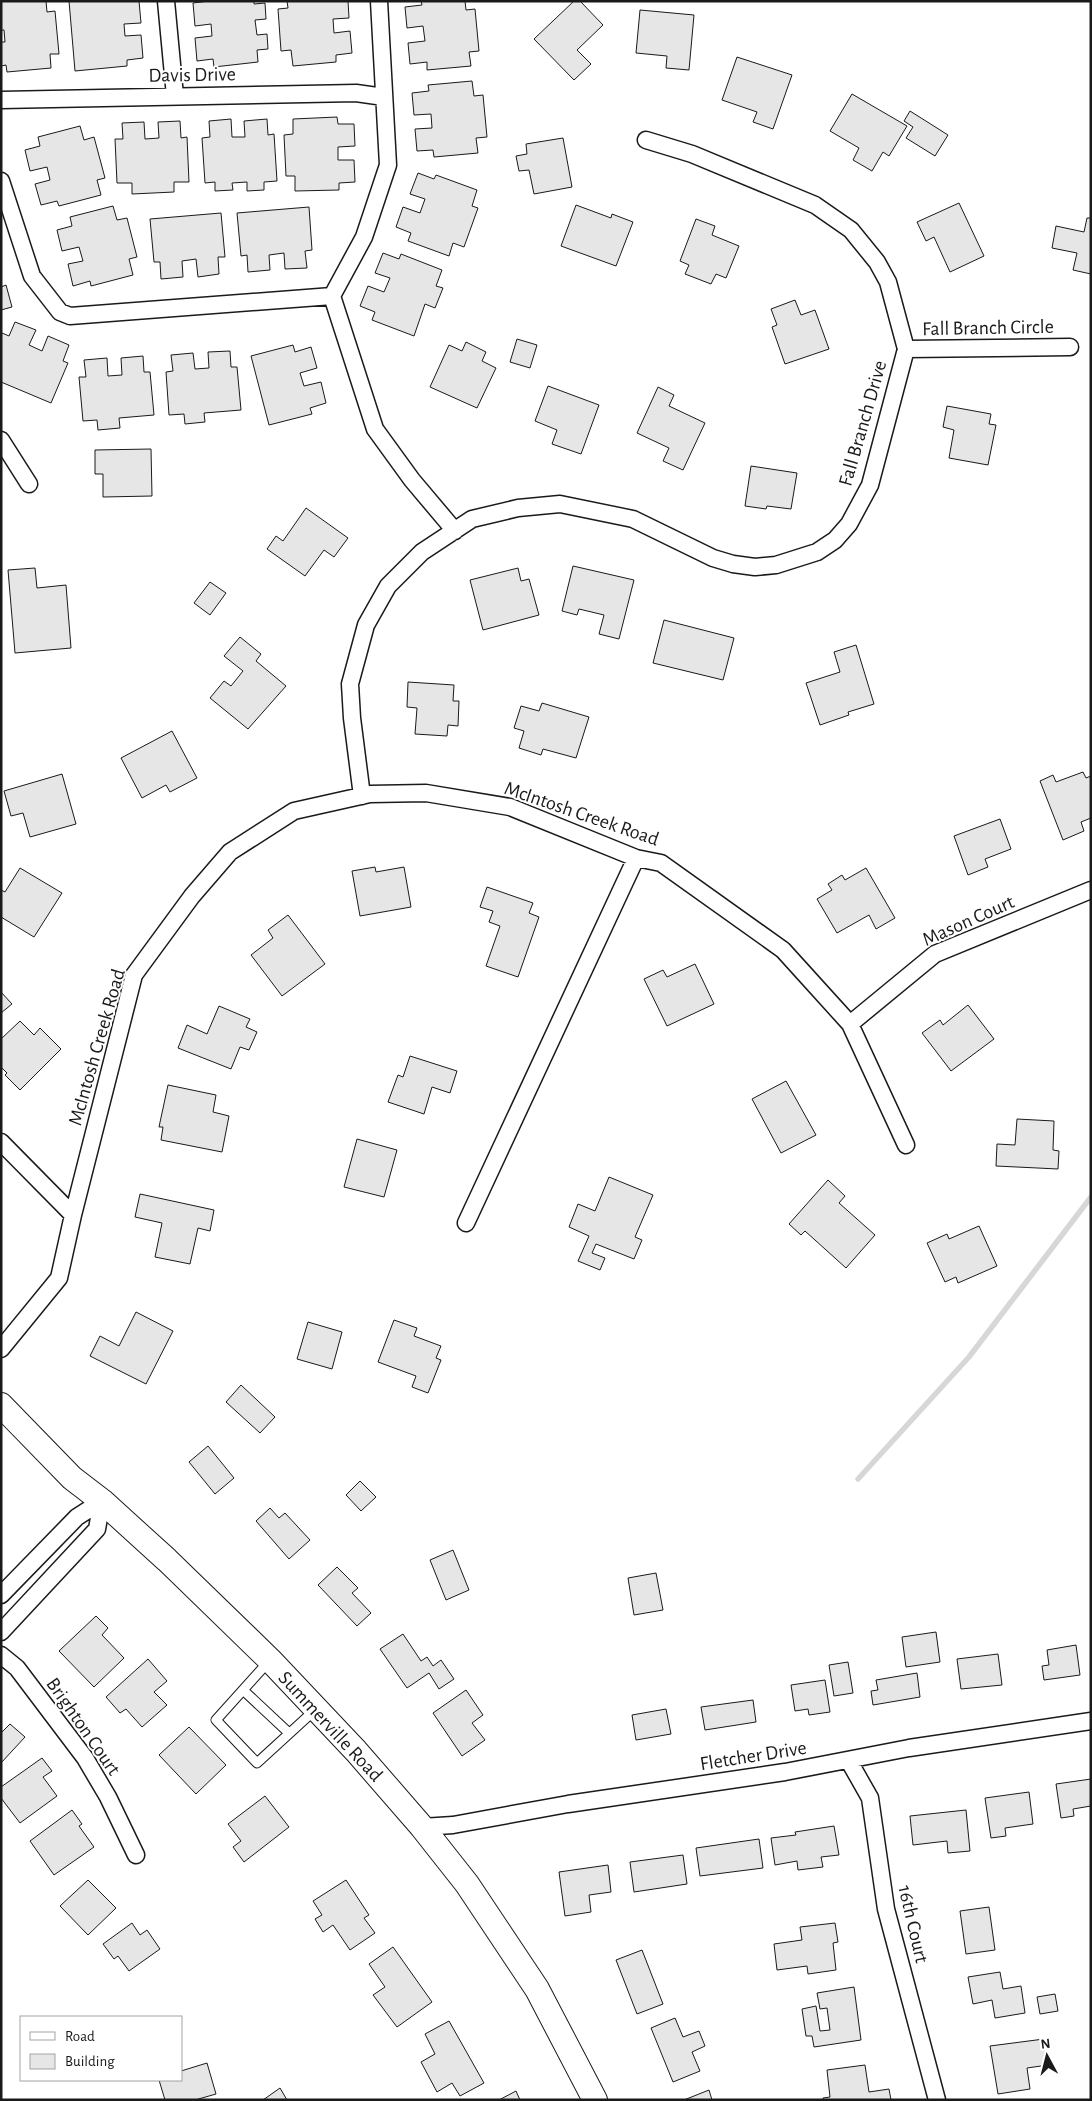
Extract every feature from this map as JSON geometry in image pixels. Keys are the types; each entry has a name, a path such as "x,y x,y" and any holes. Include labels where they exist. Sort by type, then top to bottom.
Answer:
{"main road":[{"name":"Summerville Road","path":"1,1405 72,1478 168,1560 270,1660 316,1708 422,1827 466,1884 537,1989 595,2100"}],"street":[{"path":"166,1 175,96"},
{"path":"379,1 388,165 364,237 332,296 375,429 412,480 455,531"},
{"name":"Davis Drive","path":"1,100 356,92 384,97"},
{"name":"Fall Branch Drive","path":"362,796 352,718 350,684 366,625 388,586 422,552 472,519 518,508 560,504 634,519 712,558 733,564 776,565 817,552 835,540 850,524 870,485 906,350 888,282 877,262 850,230 815,205 692,154 646,140"},
{"path":"1,181 32,276 60,312 70,316 332,296"},
{"name":"Fall Branch Circle","path":"906,350 1070,347"},
{"path":"1,440 29,484"},
{"name":"McIntosh Creek Road","path":"1,1349 59,1278 73,1215 134,975 192,896 230,852 294,811 370,794 426,793 510,807 636,858 661,863 783,950 850,1024 906,1145"},
{"path":"466,1223 636,858"},
{"name":"Mason Court","path":"850,1024 935,954 1091,890"},
{"path":"1,1142 73,1215"},
{"path":"1,1595 77,1517 102,1502"},
{"path":"1,1632 97,1529 102,1502"},
{"name":"Brighton Court","path":"1,1655 17,1668 85,1758 108,1797 136,1855"},
{"name":"Fletcher Drive","path":"422,1827 453,1825 568,1804 849,1760 909,1748 1091,1721"},
{"name":"16th Court","path":"849,1760 870,1798 886,1909 937,2100"}],"lane":[{"path":"270,1660 216,1720 257,1763 316,1708"},
{"path":"243,1690 289,1734"}],"building":[{"path":"1,1 46,1 47,12 55,11 59,54 50,54 51,68 7,72 6,65 1,66 1,42 5,42 4,30 1,30"},
{"path":"69,1 139,1 141,23 124,24 125,36 141,35 143,58 127,60 127,66 75,71"},
{"path":"254,1 254,4 265,3 266,19 255,20 257,35 267,34 268,49 257,50 258,62 214,67 213,59 197,61 195,38 212,36 211,24 195,26 193,3"},
{"path":"287,1 348,1 349,18 333,19 334,33 350,31 352,53 336,55 336,62 293,66 291,50 281,51 278,9 288,8"},
{"path":"421,1 465,1 466,10 475,9 479,51 469,52 471,66 427,70 427,62 410,64 408,43 425,41 423,26 407,28 405,7 422,5"},
{"path":"574,1 580,1 603,25 577,50 591,64 574,80 534,39"},
{"path":"640,10 694,15 689,70 666,68 667,56 636,53"},
{"path":"737,57 792,75 773,129 753,122 757,112 722,100"},
{"path":"472,81 474,96 483,95 487,137 476,138 478,153 434,157 433,150 417,151 415,129 432,128 431,114 414,115 412,93 429,91 428,85"},
{"path":"852,94 907,126 889,156 883,152 872,171 853,160 859,148 830,131"},
{"path":"910,111 948,135 935,156 906,138 913,127 904,121"},
{"path":"337,117 338,124 354,124 355,146 338,147 338,160 354,160 355,182 339,183 339,190 295,191 295,176 286,176 284,135 293,134 293,119"},
{"path":"231,119 232,137 245,137 244,121 267,119 268,135 274,134 277,181 264,182 264,190 247,191 247,182 232,183 233,190 215,191 215,182 205,183 202,138 210,137 209,121"},
{"path":"180,121 181,138 187,137 189,182 174,182 174,192 132,194 132,183 117,183 115,139 123,139 122,123 144,122 145,139 159,138 158,122"},
{"path":"80,126 84,140 94,137 105,178 97,180 101,195 59,206 57,201 41,205 35,184 50,180 47,167 30,171 25,150 40,146 38,137"},
{"path":"563,138 572,187 534,194 529,170 519,171 516,156 527,154 526,144"},
{"path":"418,173 434,179 436,175 477,190 472,206 478,208 464,247 453,243 449,256 408,241 411,233 396,227 403,207 420,213 425,199 410,194"},
{"path":"959,203 984,256 950,272 934,237 926,241 917,222"},
{"path":"576,205 611,218 612,214 633,222 616,266 561,246"},
{"path":"113,206 117,220 127,218 137,257 129,259 133,275 91,286 90,281 73,286 68,264 83,261 79,247 62,251 57,230 72,226 70,217"},
{"path":"309,207 312,250 305,251 307,268 285,269 284,253 269,255 270,270 248,272 247,255 241,256 237,213"},
{"path":"221,213 225,257 218,257 219,274 198,277 196,259 182,261 183,277 161,279 160,262 154,262 150,219"},
{"path":"1087,218 1091,218 1091,274 1073,270 1077,253 1052,248 1056,226 1084,232"},
{"path":"696,219 715,226 712,235 739,246 726,278 716,274 711,284 685,274 689,265 680,261"},
{"path":"383,253 399,259 401,254 442,270 436,286 443,288 435,308 425,304 414,336 372,320 375,312 360,306 368,286 384,292 390,278 375,273"},
{"path":"6,285 12,307 1,310 1,287"},
{"path":"795,300 801,315 815,310 829,349 785,364 772,327 777,325 771,309"},
{"path":"15,322 36,330 29,345 42,351 48,336 69,345 63,361 68,363 51,403 1,382 1,335 2,333 9,336"},
{"path":"517,339 537,345 530,368 510,362"},
{"path":"466,342 486,352 482,361 496,368 477,408 430,387 449,345 462,351"},
{"path":"293,345 295,352 311,347 317,368 300,373 304,386 321,382 326,403 310,408 312,414 269,425 251,356"},
{"path":"230,351 231,367 237,367 241,410 204,413 205,422 185,424 184,414 169,415 166,372 173,371 171,355 193,353 195,369 209,368 208,352"},
{"path":"143,356 144,372 150,372 154,415 119,418 120,428 98,430 97,420 83,421 79,377 86,377 84,360 107,358 108,376 122,375 121,358"},
{"path":"548,386 599,405 581,454 552,444 557,430 535,421"},
{"path":"658,387 674,395 669,406 705,423 683,470 663,461 669,448 637,433"},
{"path":"947,406 991,414 989,424 996,425 988,465 949,458 954,430 943,427"},
{"path":"151,449 152,496 103,497 103,474 95,474 95,450"},
{"path":"751,466 797,473 791,509 767,506 766,509 745,506"},
{"path":"306,508 348,538 334,557 324,550 305,576 267,549 276,536 283,541"},
{"path":"573,566 634,580 619,639 599,634 604,615 579,609 577,615 562,611"},
{"path":"35,568 37,588 66,585 71,648 15,653 8,570"},
{"path":"518,568 521,581 529,579 539,615 483,630 470,580"},
{"path":"210,582 226,593 210,615 194,603"},
{"path":"664,620 734,638 723,680 653,663"},
{"path":"240,637 261,654 256,661 286,686 248,729 210,698 224,681 231,686 243,671 224,656"},
{"path":"856,645 874,704 848,712 849,715 820,725 806,683 840,672 834,652"},
{"path":"408,682 454,685 453,701 459,701 458,726 448,725 447,736 415,734 417,708 407,707"},
{"path":"542,703 589,717 576,758 543,749 541,755 519,748 524,731 514,728 521,706 539,711"},
{"path":"172,731 197,778 170,792 166,785 142,798 121,758"},
{"path":"1083,772 1086,778 1091,776 1091,818 1081,822 1084,831 1063,840 1040,781 1053,775 1056,782"},
{"path":"62,774 76,824 30,837 23,813 11,816 4,791"},
{"path":"1000,819 1011,849 985,859 988,867 968,875 954,836"},
{"path":"375,867 376,872 404,867 411,907 360,916 352,871"},
{"path":"20,868 62,893 34,937 1,917 1,890 5,892"},
{"path":"866,868 895,918 876,929 869,915 837,933 817,899 832,890 828,884 842,875 845,880"},
{"path":"487,887 533,903 529,913 539,917 518,977 486,966 500,926 489,922 493,911 480,907"},
{"path":"288,915 325,964 282,996 251,955 273,938 268,930"},
{"path":"695,964 714,1004 667,1026 644,979 663,970 667,977"},
{"path":"1,992 12,1004 1,1013"},
{"path":"968,1005 994,1039 951,1071 922,1033 940,1020 943,1025"},
{"path":"219,1006 250,1019 246,1027 257,1032 249,1050 240,1047 231,1069 178,1048 187,1025 207,1034"},
{"path":"20,1021 34,1035 40,1028 61,1049 20,1090 5,1075 7,1073 1,1067 1,1039"},
{"path":"410,1056 457,1071 450,1093 432,1087 424,1114 388,1102 398,1075 403,1077"},
{"path":"786,1081 816,1135 781,1153 752,1099"},
{"path":"168,1085 216,1095 213,1112 229,1116 222,1152 161,1140 163,1127 159,1127"},
{"path":"1017,1119 1054,1121 1053,1150 1059,1151 1058,1169 996,1166 997,1144 1015,1145"},
{"path":"357,1139 397,1150 384,1197 344,1187"},
{"path":"609,1177 653,1195 635,1237 642,1240 634,1259 596,1244 592,1253 605,1258 600,1270 578,1261 589,1236 569,1227 578,1204 595,1211"},
{"path":"828,1180 845,1196 839,1203 875,1235 846,1268 805,1231 801,1235 789,1224"},
{"path":"140,1194 214,1210 210,1231 198,1228 190,1264 155,1257 162,1223 135,1217"},
{"path":"979,1226 997,1266 958,1283 956,1277 945,1282 927,1243 947,1234 949,1239"},
{"path":"136,1312 173,1331 146,1384 90,1356 100,1336 119,1346"},
{"path":"394,1320 417,1328 414,1336 441,1346 436,1358 441,1360 428,1393 412,1387 416,1376 378,1362"},
{"path":"308,1322 342,1332 332,1369 297,1359"},
{"path":"241,1385 275,1417 260,1433 226,1402"},
{"path":"208,1446 234,1478 215,1494 189,1462"},
{"path":"360,1481 376,1497 361,1511 346,1495"},
{"path":"270,1508 279,1518 285,1513 310,1540 289,1559 256,1521"},
{"path":"453,1550 469,1590 446,1600 430,1560"},
{"path":"337,1567 358,1588 352,1593 371,1613 357,1626 318,1585"},
{"path":"656,1573 663,1610 634,1615 628,1578"},
{"path":"96,1616 108,1628 102,1635 124,1658 94,1687 59,1651"},
{"path":"936,1632 940,1662 906,1667 902,1637"},
{"path":"403,1634 421,1661 427,1657 433,1666 441,1660 454,1679 439,1689 429,1673 407,1688 380,1649"},
{"path":"1076,1645 1080,1675 1044,1680 1042,1666 1049,1665 1047,1650"},
{"path":"998,1654 1002,1685 961,1689 957,1659"},
{"path":"148,1659 167,1681 154,1692 167,1705 142,1727 126,1709 120,1713 106,1697"},
{"path":"848,1662 853,1693 834,1696 829,1665"},
{"path":"917,1673 920,1697 873,1705 871,1691 878,1690 876,1680"},
{"path":"825,1680 830,1712 809,1715 808,1709 795,1711 791,1685"},
{"path":"466,1690 483,1715 472,1723 485,1740 462,1756 433,1713"},
{"path":"753,1700 756,1722 705,1730 701,1707"},
{"path":"666,1709 671,1734 636,1740 632,1715"},
{"path":"10,1724 25,1737 1,1763 1,1733"},
{"path":"189,1727 226,1765 196,1794 159,1755"},
{"path":"42,1758 52,1771 43,1777 57,1796 20,1823 1,1798 1,1787"},
{"path":"1091,1779 1091,1806 1073,1809 1074,1816 1061,1818 1056,1784"},
{"path":"1029,1792 1033,1824 1005,1828 1006,1836 991,1838 985,1798"},
{"path":"265,1796 289,1827 244,1862 233,1847 241,1841 228,1824"},
{"path":"72,1810 82,1824 79,1826 94,1847 54,1875 30,1841"},
{"path":"966,1810 970,1851 948,1853 947,1841 913,1845 910,1816"},
{"path":"834,1826 839,1855 821,1857 823,1867 798,1870 797,1861 775,1865 771,1838 796,1835 795,1832"},
{"path":"759,1839 763,1868 700,1876 696,1848"},
{"path":"683,1855 687,1884 634,1892 630,1862"},
{"path":"608,1865 611,1892 589,1895 591,1912 565,1916 559,1872"},
{"path":"88,1880 116,1908 88,1935 60,1906"},
{"path":"346,1880 369,1915 364,1918 375,1933 350,1950 333,1925 323,1932 315,1919 322,1915 313,1901"},
{"path":"989,1907 995,1950 966,1954 960,1911"},
{"path":"132,1923 140,1935 147,1930 160,1949 129,1971 118,1956 114,1959 103,1944"},
{"path":"835,1923 838,1942 833,1943 836,1970 808,1974 807,1966 777,1970 774,1944 802,1940 800,1927"},
{"path":"393,1947 432,2002 397,2027 373,1995 385,1987 369,1964"},
{"path":"642,1950 663,2004 637,2014 616,1960"},
{"path":"1000,1972 1003,1989 1021,1986 1025,2013 995,2018 992,2000 973,2004 968,1977"},
{"path":"854,1987 861,2040 814,2047 812,2036 806,2036 802,2009 816,2006 820,2031 830,2030 827,2008 820,2009 817,1993"},
{"path":"1055,1994 1058,2011 1040,2014 1037,1997"},
{"path":"675,2018 683,2037 699,2031 705,2046 692,2052 700,2071 673,2082 651,2028"},
{"path":"449,2021 484,2083 460,2096 452,2083 437,2092 421,2062 435,2054 425,2034"},
{"path":"1044,2039 1048,2065 1027,2068 1030,2089 998,2094 990,2046"},
{"path":"207,2063 216,2094 195,2100 165,2100 159,2081 182,2081 182,2071"},
{"path":"865,2065 869,2092 889,2089 891,2100 823,2100 823,2098 830,2097 827,2070"},
{"path":"280,2088 287,2100 263,2100"},
{"path":"709,2090 712,2100 684,2100"},
{"path":"516,2091 520,2100 499,2100"}],"waterway":[{"path":"858,1479 969,1357 1091,1197"}]}
